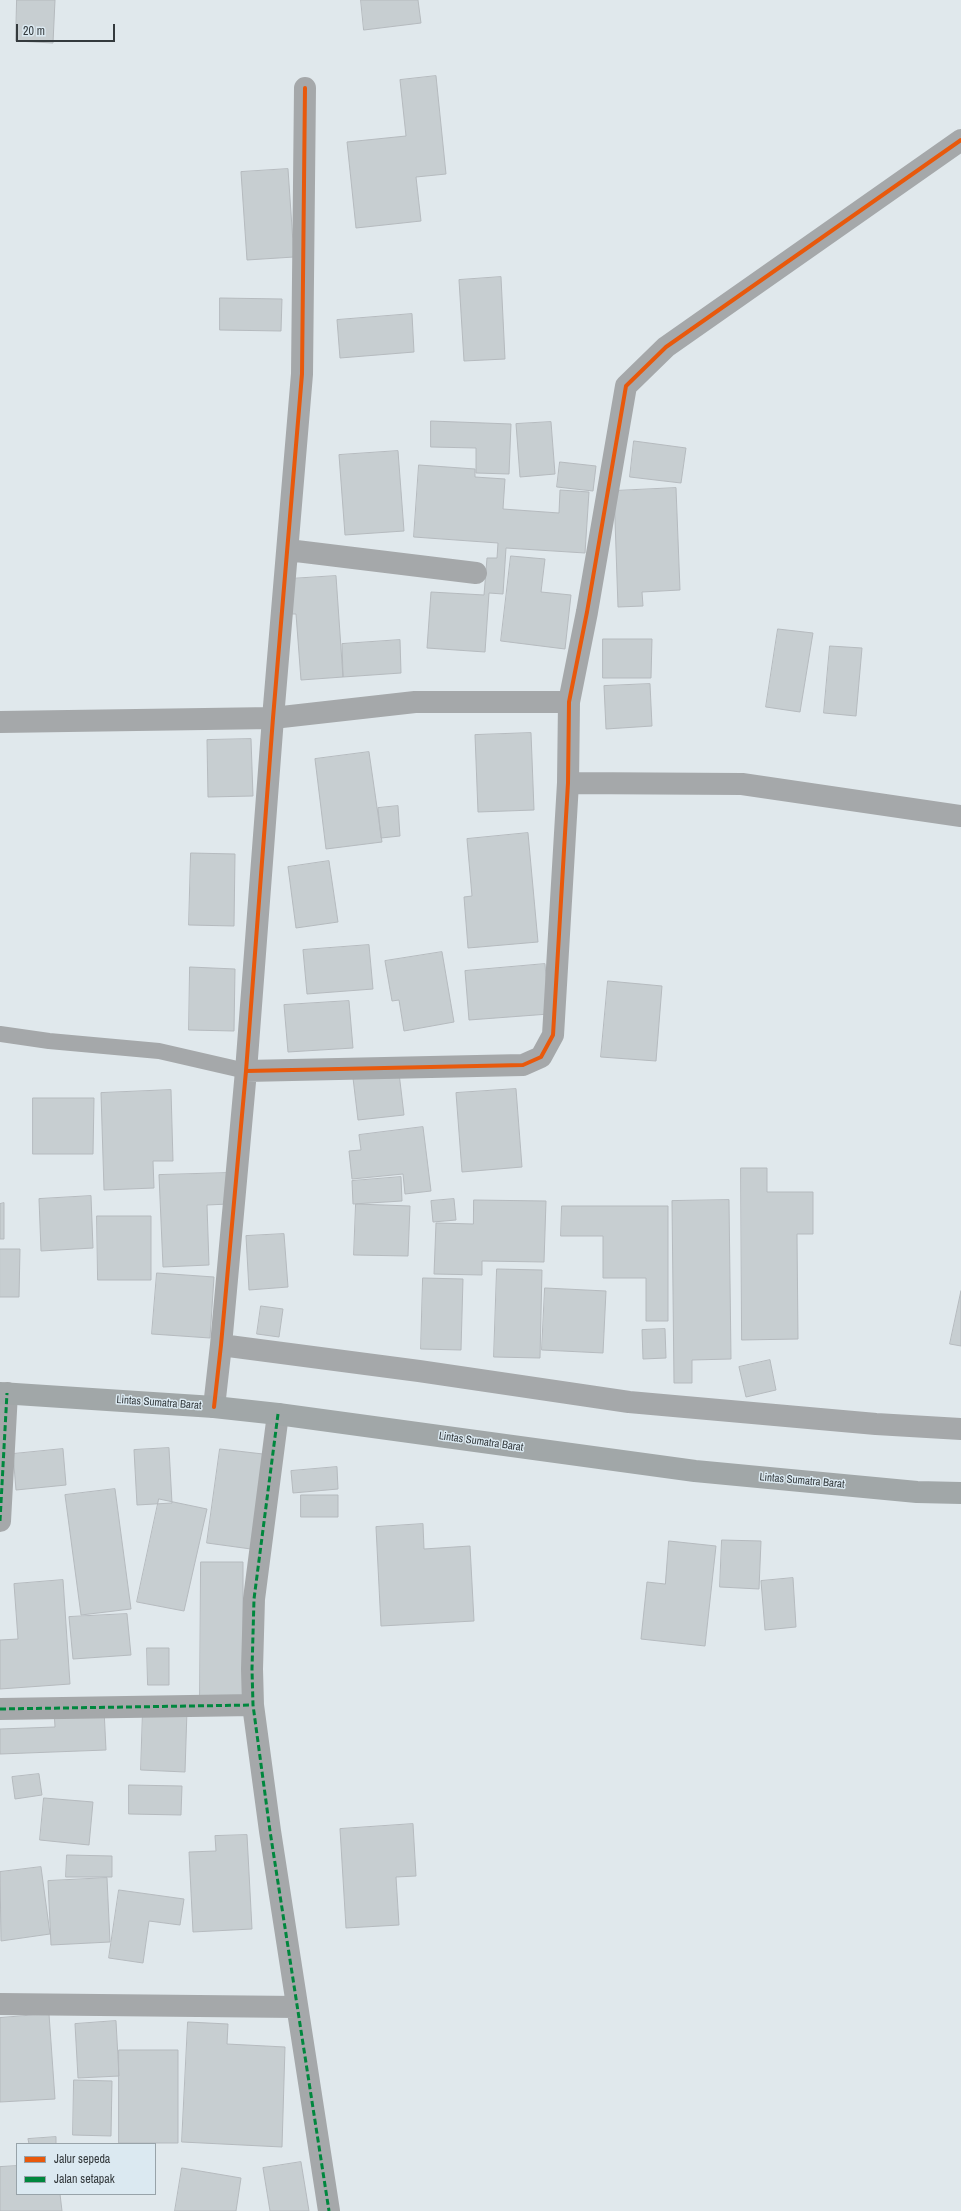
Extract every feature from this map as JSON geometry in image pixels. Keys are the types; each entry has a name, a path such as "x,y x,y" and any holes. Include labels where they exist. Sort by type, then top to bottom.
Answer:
{"highway":[{"name":"Lintas Sumatra Barat","path":"3,1393 214,1407 278,1414 695,1472 916,1492 961,1493"}],"street":[{"path":"214,1407 222,1345 246,1071 273,718 302,374 305,88"},
{"path":"246,1071 522,1065 541,1057 553,1035 568,783 569,702 587,612 626,386 666,347 961,140"},
{"path":"288,550 476,573"},
{"path":"0,722 273,718 415,702 569,702"},
{"path":"568,783 742,784 961,816"},
{"path":"222,1345 411,1370 629,1402 876,1424 961,1429"},
{"path":"0,1520 3,1393"},
{"path":"278,1414 254,1599 252,1669 253,1705 297,2007 329,2211"},
{"path":"0,1709 253,1705"},
{"path":"0,2004 297,2007"}],"lane":[{"path":"0,1034 49,1041 159,1051 246,1071"}],"building":[{"path":"17,0 55,0 53,43 16,41"},
{"path":"361,0 418,0 421,23 364,30"},
{"path":"436,76 446,174 416,177 421,221 356,228 347,142 406,136 400,80"},
{"path":"288,169 294,257 247,260 241,172"},
{"path":"501,277 505,359 464,361 459,280"},
{"path":"220,298 282,299 281,331 220,330"},
{"path":"412,314 414,352 340,358 337,320"},
{"path":"431,421 511,424 509,474 476,473 476,448 431,447"},
{"path":"551,422 555,474 520,477 516,424"},
{"path":"634,441 686,448 681,483 630,477"},
{"path":"398,451 404,531 345,535 339,455"},
{"path":"560,462 596,466 593,491 557,487"},
{"path":"419,465 475,469 475,477 505,479 503,509 559,513 560,490 589,492 585,553 506,548 503,594 489,593 485,652 427,648 431,592 484,595 487,558 497,558 498,543 414,537"},
{"path":"676,488 680,590 642,592 643,606 618,607 614,491"},
{"path":"511,556 545,559 541,592 571,595 565,649 501,641"},
{"path":"336,576 343,677 301,680 296,614 292,614 289,579"},
{"path":"778,629 813,633 800,712 766,707"},
{"path":"603,639 652,639 651,678 603,678"},
{"path":"400,640 401,673 343,677 342,644"},
{"path":"830,646 862,648 856,716 824,713"},
{"path":"650,684 652,726 606,729 604,686"},
{"path":"531,733 534,810 478,812 475,735"},
{"path":"251,739 253,796 208,797 207,740"},
{"path":"369,752 382,842 326,849 315,759"},
{"path":"398,806 400,836 381,838 378,808"},
{"path":"528,833 538,942 468,948 464,897 472,896 467,839"},
{"path":"191,853 235,854 234,926 189,925"},
{"path":"329,861 338,922 296,928 288,867"},
{"path":"369,945 373,989 307,994 303,950"},
{"path":"442,952 454,1022 404,1031 399,1000 392,1001 385,961"},
{"path":"545,964 549,1014 469,1020 465,971"},
{"path":"190,967 235,969 234,1031 189,1030"},
{"path":"608,981 662,986 656,1061 601,1057"},
{"path":"349,1001 353,1048 288,1052 284,1005"},
{"path":"399,1073 404,1115 358,1120 353,1078"},
{"path":"516,1089 522,1167 462,1172 456,1093"},
{"path":"171,1090 173,1161 153,1161 154,1188 104,1190 101,1093"},
{"path":"33,1098 94,1098 93,1154 33,1154"},
{"path":"423,1127 431,1191 405,1194 403,1174 352,1179 349,1151 361,1150 359,1135"},
{"path":"741,1168 767,1168 767,1192 813,1192 813,1234 797,1234 798,1339 742,1340"},
{"path":"228,1173 229,1204 207,1205 209,1265 163,1267 159,1175"},
{"path":"401,1177 402,1201 353,1204 352,1181"},
{"path":"91,1196 93,1248 41,1251 39,1199"},
{"path":"454,1199 456,1220 433,1222 431,1201"},
{"path":"474,1200 546,1201 544,1262 482,1261 482,1275 434,1274 436,1223 473,1224"},
{"path":"729,1200 731,1359 692,1360 692,1383 674,1383 672,1201"},
{"path":"4,1203 4,1239 0,1239 0,1204"},
{"path":"356,1204 410,1206 408,1256 354,1255"},
{"path":"562,1206 668,1206 668,1321 646,1321 646,1278 603,1278 603,1236 561,1236"},
{"path":"97,1216 151,1216 151,1280 98,1280"},
{"path":"284,1234 288,1287 249,1290 246,1236"},
{"path":"0,1249 20,1249 19,1297 0,1297"},
{"path":"497,1269 542,1270 540,1358 494,1357"},
{"path":"157,1273 214,1277 210,1338 152,1334"},
{"path":"423,1278 463,1279 461,1350 421,1349"},
{"path":"545,1288 606,1291 603,1353 542,1350"},
{"path":"961,1291 961,1346 950,1344"},
{"path":"261,1306 283,1309 279,1337 257,1334"},
{"path":"665,1329 666,1358 643,1359 642,1330"},
{"path":"770,1360 776,1390 746,1397 739,1367"},
{"path":"169,1448 172,1503 137,1505 134,1450"},
{"path":"63,1449 66,1485 16,1490 13,1454"},
{"path":"220,1449 263,1454 251,1549 207,1543"},
{"path":"337,1467 338,1489 293,1493 291,1471"},
{"path":"115,1489 131,1609 81,1615 65,1495"},
{"path":"301,1495 338,1495 338,1517 301,1517"},
{"path":"159,1499 207,1509 184,1611 137,1602"},
{"path":"423,1524 424,1549 470,1546 474,1621 381,1626 376,1527"},
{"path":"722,1540 761,1541 759,1589 720,1587"},
{"path":"669,1541 716,1546 705,1646 641,1639 647,1582 665,1584"},
{"path":"201,1562 243,1562 243,1698 200,1698"},
{"path":"793,1578 796,1627 765,1630 761,1581"},
{"path":"63,1580 70,1684 0,1689 0,1640 18,1639 14,1584"},
{"path":"127,1614 131,1655 73,1659 69,1617"},
{"path":"147,1648 169,1648 169,1685 148,1685"},
{"path":"104,1709 106,1750 0,1754 0,1729 55,1727 54,1711"},
{"path":"143,1709 187,1710 185,1772 141,1770"},
{"path":"39,1774 42,1795 15,1799 12,1777"},
{"path":"129,1785 182,1786 181,1815 129,1814"},
{"path":"44,1798 93,1802 89,1845 40,1840"},
{"path":"413,1824 416,1876 396,1877 399,1925 346,1928 340,1829"},
{"path":"247,1835 252,1929 193,1932 189,1852 216,1851 215,1836"},
{"path":"67,1855 112,1856 112,1877 66,1877"},
{"path":"41,1867 50,1934 1,1941 0,1872"},
{"path":"107,1878 110,1942 51,1945 48,1881"},
{"path":"119,1890 184,1899 180,1925 149,1921 143,1963 109,1958"},
{"path":"49,2014 55,2099 0,2102 0,2018"},
{"path":"116,2021 119,2076 78,2078 75,2024"},
{"path":"188,2022 228,2024 227,2044 285,2047 282,2147 182,2142"},
{"path":"119,2050 178,2050 178,2143 119,2143"},
{"path":"74,2080 112,2081 111,2136 73,2135"},
{"path":"56,2137 56,2143 29,2143 28,2139"},
{"path":"301,2162 309,2211 270,2211 263,2168"},
{"path":"16,2166 16,2195 60,2195 62,2211 0,2211 0,2167"},
{"path":"182,2168 241,2178 236,2211 175,2211"}],"marked path":[{"path":"0,1521 7,1393"},
{"path":"278,1414 254,1599 252,1669 253,1705 270,1831 329,2211"},
{"path":"0,1709 253,1705"}],"cycle path":[{"path":"214,1407 246,1071 273,718 302,374 305,88"},
{"path":"246,1071 523,1065 541,1057 553,1035 568,783 569,702 587,612 626,386 666,347 961,140"}]}
